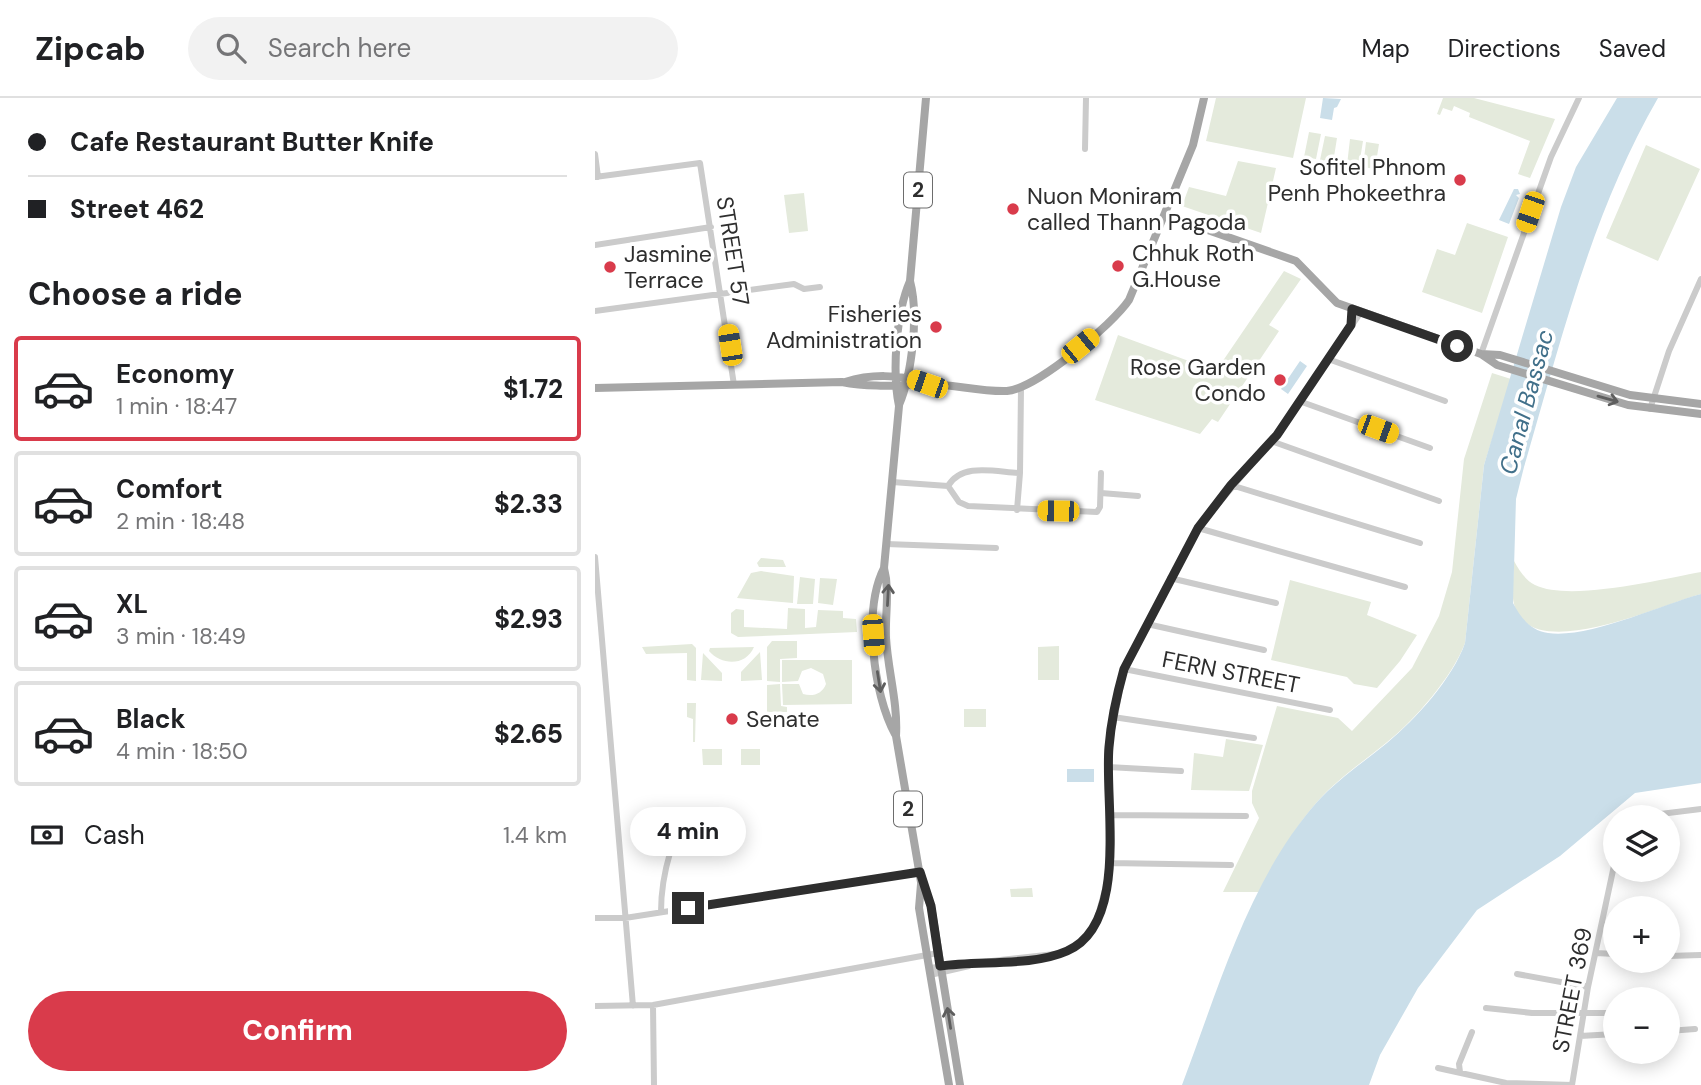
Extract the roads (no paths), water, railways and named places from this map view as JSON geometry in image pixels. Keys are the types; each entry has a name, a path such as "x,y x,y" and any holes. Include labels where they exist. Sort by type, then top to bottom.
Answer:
{"main road":[{"name":"2","path":"899,406 895,381 903,298 910,281 926,98"},
{"path":"595,388 842,382 860,386 895,381 1001,391 1021,388 1046,374 1122,310 1135,288 1193,145 1204,98"},
{"path":"1165,215 1296,261 1329,298 1481,354 1497,365 1650,409 1701,414"},
{"name":"2","path":"910,281 915,299 907,382 899,406 884,568 876,583 873,635 885,716 896,736 920,872 919,908 949,1085"},
{"path":"1481,354 1500,355 1652,399 1701,404"},
{"name":"2","path":"921,883 931,906 960,1085"}],"street":[{"path":"1085,149 1086,98"},
{"path":"1481,354 1547,168 1579,98"},
{"path":"595,154 597,177"},
{"name":"STREET 57","path":"597,177 700,163 734,385"},
{"path":"595,245 711,227"},
{"path":"1650,409 1700,283"},
{"path":"595,311 794,284 804,289 820,287"},
{"path":"929,972 1051,955 1075,948 1086,939 1101,911 1109,863 1108,767 1113,717 1124,669 1198,528 1231,485 1271,441 1351,325 1356,310"},
{"path":"1328,359 1445,401"},
{"path":"1017,510 1021,388"},
{"path":"1299,401 1430,448"},
{"path":"1271,441 1439,501"},
{"path":"948,486 953,478 971,470 1020,473"},
{"path":"948,486 959,502 968,506 1097,512 1100,508 1101,473"},
{"path":"892,482 948,486"},
{"path":"1231,485 1420,543"},
{"path":"1101,493 1138,496"},
{"path":"1198,528 1405,587"},
{"path":"886,544 996,548"},
{"path":"595,557 598,646 633,1006"},
{"path":"1170,578 1276,603"},
{"path":"1146,624 1264,650"},
{"name":"FERN STREET","path":"1124,669 1330,710"},
{"path":"1113,717 1254,738"},
{"path":"1108,767 1181,771"},
{"path":"1680,812 1701,809"},
{"path":"1109,815 1246,816"},
{"path":"661,912 661,883 668,875 670,853 676,851"},
{"path":"1109,863 1231,864"},
{"path":"595,918 625,918 920,872"},
{"name":"STREET 369","path":"1572,1085 1588,987 1611,882"},
{"path":"595,1006 653,1005 938,953"},
{"path":"1596,953 1603,953"},
{"path":"1680,956 1701,955"},
{"path":"1517,974 1588,987"},
{"path":"653,1005 653,1085"},
{"path":"1486,1008 1532,1013 1603,1013"},
{"path":"1680,1030 1695,1029"},
{"path":"1460,1072 1459,1064 1472,1032"},
{"path":"1580,1036 1603,1035"},
{"path":"1438,1068 1506,1083 1572,1085"}],"water":[{"path":"1323,98 1341,99 1334,108 1332,120 1320,118"},
{"name":"Canal Bassac","path":"1617,98 1658,98 1614,186 1596,232 1565,325 1524,467 1516,499 1513,603 1523,618 1536,629 1548,633 1564,633 1603,626 1701,594 1701,783 1635,793 1621,805 1603,805 1603,820 1560,856 1477,910 1418,988 1380,1055 1369,1085 1182,1085 1237,937 1272,865 1293,832 1325,794 1387,743 1421,710 1443,684 1465,643 1484,465 1561,207 1576,167"},
{"path":"1514,189 1518,189 1520,194 1516,195 1519,198 1509,224 1499,220"},
{"path":"1300,361 1307,366 1288,394 1281,389"},
{"path":"1067,769 1094,769 1094,782 1067,782"}],"place":[{"name":"Sofitel Phnom Penh Phokeethra","path":"1460,180"},
{"name":"Nuon Moniram called Thann Pagoda","path":"1013,209"},
{"name":"Chhuk Roth G.House","path":"1118,266"},
{"name":"Jasmine Terrace","path":"610,267"},
{"name":"Fisheries Administration","path":"936,327"},
{"name":"Rose Garden Condo","path":"1280,380"},
{"name":"Senate","path":"732,719"}]}
